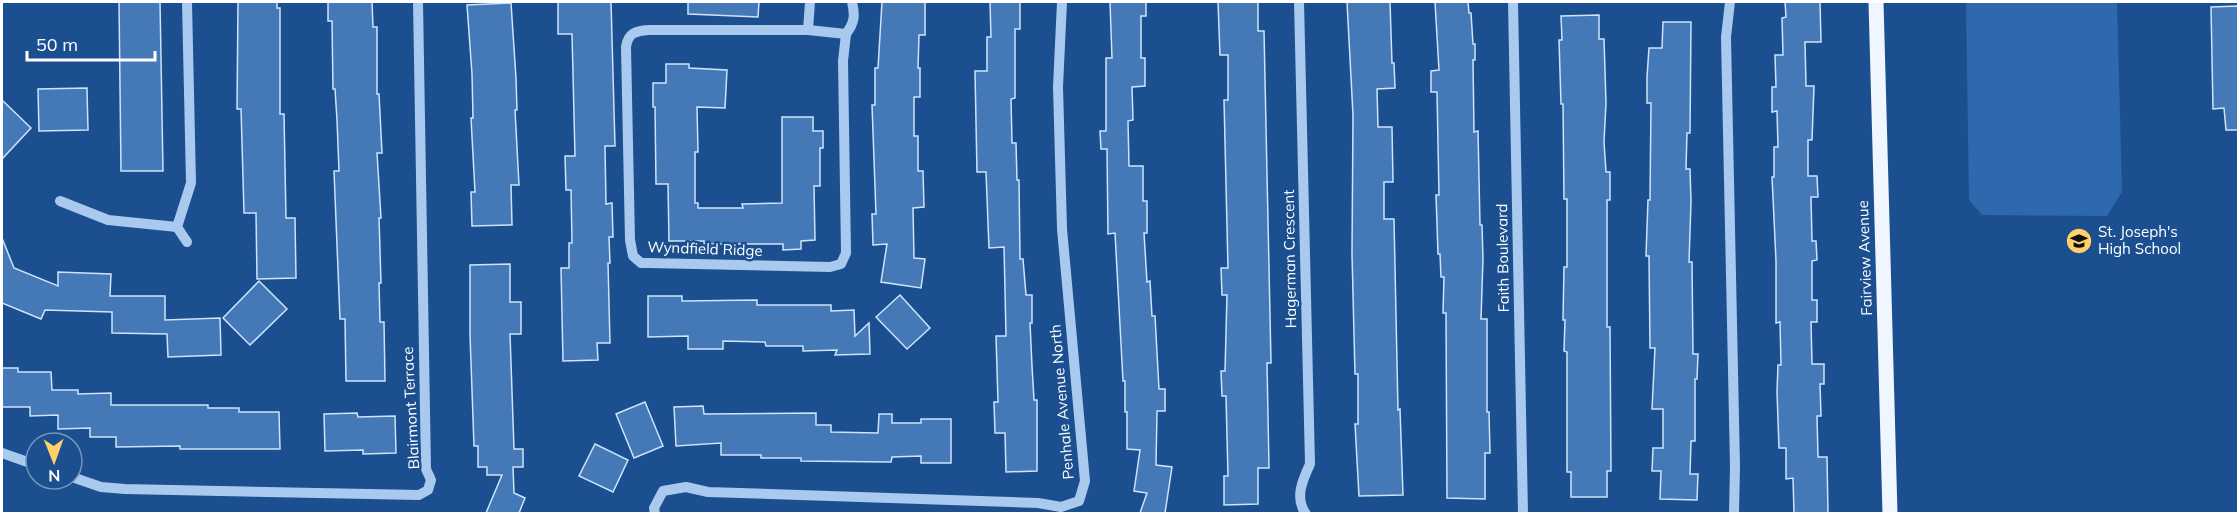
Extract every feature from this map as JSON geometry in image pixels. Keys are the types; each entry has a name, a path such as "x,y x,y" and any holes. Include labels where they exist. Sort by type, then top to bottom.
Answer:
{"main road":[{"name":"Fairview Avenue","path":"1876,2 1890,513"}],"street":[{"path":"177,227 191,183 187,2"},
{"name":"Blairmont Terrace","path":"84,481 101,487 125,489 419,495 428,490 431,480 426,469 418,2"},
{"path":"808,30 810,2"},
{"name":"Wyndfield Ridge","path":"846,34 808,30 649,30 633,32 629,35 625,60 630,240 636,260 648,263 830,267 842,264 846,253 843,61 846,34 853,25 855,15 852,2"},
{"name":"Penhale Avenue North","path":"654,513 654,508 663,490 686,487 708,492 1038,503 1061,507 1079,501 1086,482 1062,230 1058,87 1062,2"},
{"name":"Hagerman Crescent","path":"1299,2 1310,464 1302,481 1300,498 1306,513"},
{"name":"Faith Boulevard","path":"1513,2 1523,513"},
{"path":"1730,2 1726,37 1734,513"},
{"path":"60,201 108,220 177,227 188,242"},
{"path":"2,453 24,461"}],"shaded area":[{"path":"1966,2 2117,2 2122,192 2107,216 1982,215 1969,200"}],"building":[{"path":"119,2 160,2 163,171 121,171"},
{"path":"238,2 277,2 277,8 280,8 280,114 284,114 286,218 295,218 296,278 257,279 256,213 244,213 241,109 237,109"},
{"path":"328,2 372,2 373,27 377,27 377,94 379,94 382,153 377,153 381,218 379,218 381,283 379,283 380,322 384,322 385,381 346,381 345,319 340,319 334,171 339,171 337,120 335,89 333,89 332,21 328,21"},
{"path":"558,2 611,2 615,146 605,146 606,204 612,203 613,237 609,237 610,263 608,263 610,343 597,343 598,360 563,361 561,268 569,268 569,243 572,243 571,190 566,190 565,156 575,156 572,34 558,34"},
{"path":"688,2 759,2 758,17 688,14"},
{"path":"882,2 925,2 925,35 919,35 920,97 914,97 914,136 918,136 918,171 923,171 924,207 913,208 914,258 925,259 921,288 881,282 887,244 873,245 872,214 876,214 872,105 875,105 875,68 878,68"},
{"path":"990,2 1020,2 1020,29 1015,29 1015,98 1011,99 1012,143 1016,143 1017,180 1019,180 1020,259 1023,259 1026,295 1032,295 1032,323 1030,323 1034,400 1037,400 1037,471 1006,472 1005,433 995,433 994,402 998,402 996,336 1006,336 1004,247 989,248 986,172 977,172 975,71 987,71 987,37 991,37"},
{"path":"1110,2 1146,2 1146,16 1141,16 1141,58 1145,58 1145,86 1132,87 1133,120 1128,121 1129,166 1143,166 1143,201 1147,201 1147,233 1144,233 1147,282 1150,281 1152,316 1155,316 1159,389 1165,389 1165,411 1157,411 1156,465 1172,467 1165,513 1140,513 1147,493 1134,491 1140,450 1127,449 1127,412 1125,412 1115,233 1108,234 1107,149 1101,149 1100,131 1106,131 1106,58 1112,58"},
{"path":"1218,2 1258,2 1258,31 1264,31 1271,363 1267,363 1269,468 1258,468 1258,504 1224,505 1224,476 1228,476 1226,396 1222,396 1221,371 1225,371 1227,295 1222,295 1221,268 1228,268 1224,100 1228,100 1228,55 1220,55"},
{"path":"1347,2 1390,2 1395,88 1377,89 1378,127 1392,127 1393,182 1384,182 1384,219 1394,219 1398,410 1400,409 1403,495 1359,496 1355,424 1358,424 1358,374 1355,374 1352,254 1353,115"},
{"path":"1435,2 1468,2 1473,44 1475,44 1475,60 1473,60 1474,132 1478,131 1483,259 1481,319 1487,319 1487,412 1489,412 1490,453 1485,453 1485,499 1447,498 1446,313 1443,313 1444,277 1441,277 1440,254 1438,254 1437,92 1431,92 1431,71 1439,70"},
{"path":"1785,2 1820,2 1821,42 1805,42 1806,86 1814,86 1812,140 1808,140 1808,176 1817,176 1818,197 1811,197 1812,241 1816,241 1817,260 1812,261 1812,300 1817,300 1817,322 1811,322 1812,364 1824,364 1824,384 1820,384 1821,416 1817,416 1818,457 1827,457 1828,513 1794,513 1793,478 1786,479 1786,448 1779,448 1777,392 1778,365 1781,365 1780,322 1776,323 1772,177 1774,177 1774,147 1778,147 1777,111 1772,112 1772,87 1776,87 1775,55 1783,55 1782,18 1786,17"},
{"path":"511,3 519,185 511,185 512,225 472,226 471,192 475,192 471,118 473,118 472,74 467,5"},
{"path":"2238,6 2238,130 2226,130 2224,108 2213,109 2211,7"},
{"path":"1599,15 1599,39 1604,39 1606,172 1610,172 1610,200 1607,200 1607,327 1610,327 1611,471 1607,471 1607,497 1571,497 1571,472 1567,472 1567,352 1564,351 1565,320 1563,320 1564,267 1567,267 1567,199 1564,199 1563,104 1561,104 1559,40 1562,40 1561,16"},
{"path":"1663,22 1691,22 1690,133 1687,133 1686,169 1690,169 1689,262 1692,262 1693,354 1698,354 1697,379 1695,379 1695,441 1691,441 1690,474 1698,474 1697,500 1660,499 1661,471 1652,471 1653,448 1663,448 1663,409 1652,409 1655,348 1650,348 1649,256 1646,256 1648,200 1650,200 1651,103 1647,103 1647,77 1649,48 1662,48"},
{"path":"666,64 689,64 689,68 727,70 725,108 697,107 698,152 695,152 695,203 698,203 698,208 743,208 742,204 782,203 782,117 813,117 813,131 823,131 823,148 820,148 820,186 814,186 815,240 801,241 801,249 783,250 783,244 704,244 704,241 669,241 668,184 656,184 655,107 653,107 653,83 666,83"},
{"path":"87,88 88,130 39,131 38,89"},
{"path":"2,100 31,128 2,159"},
{"path":"2,238 14,268 58,286 58,272 111,274 110,296 165,296 165,320 220,318 221,355 168,357 167,334 112,333 112,312 45,310 41,319 2,303"},
{"path":"510,264 510,302 521,302 521,334 510,334 514,449 523,449 523,467 513,467 514,493 525,498 519,513 486,513 502,475 487,475 487,467 478,467 478,446 474,446 470,265"},
{"path":"259,281 287,309 250,345 223,318"},
{"path":"900,295 930,328 907,349 876,317"},
{"path":"648,296 682,296 682,301 757,300 757,305 831,305 831,311 854,310 855,336 869,323 870,354 835,355 837,350 803,351 803,346 766,346 765,342 723,341 723,349 688,349 688,336 648,337"},
{"path":"2,368 18,368 18,372 51,372 52,390 78,390 78,394 111,393 111,405 208,405 208,408 239,408 239,412 279,412 280,449 116,447 116,437 90,437 90,428 58,429 58,415 30,416 30,407 2,407"},
{"path":"645,402 663,446 634,458 616,414"},
{"path":"703,406 704,414 816,413 816,425 831,425 831,432 878,433 879,414 892,414 892,423 921,423 921,419 951,419 951,463 921,463 921,456 892,457 891,462 801,461 801,458 761,458 761,455 721,455 721,443 676,446 674,407"},
{"path":"357,413 358,417 395,416 396,453 363,454 363,450 325,451 324,414"},
{"path":"595,444 628,460 613,492 579,476"}],"place":[{"name":"St. Joseph's High School","path":"2079,241"}]}
